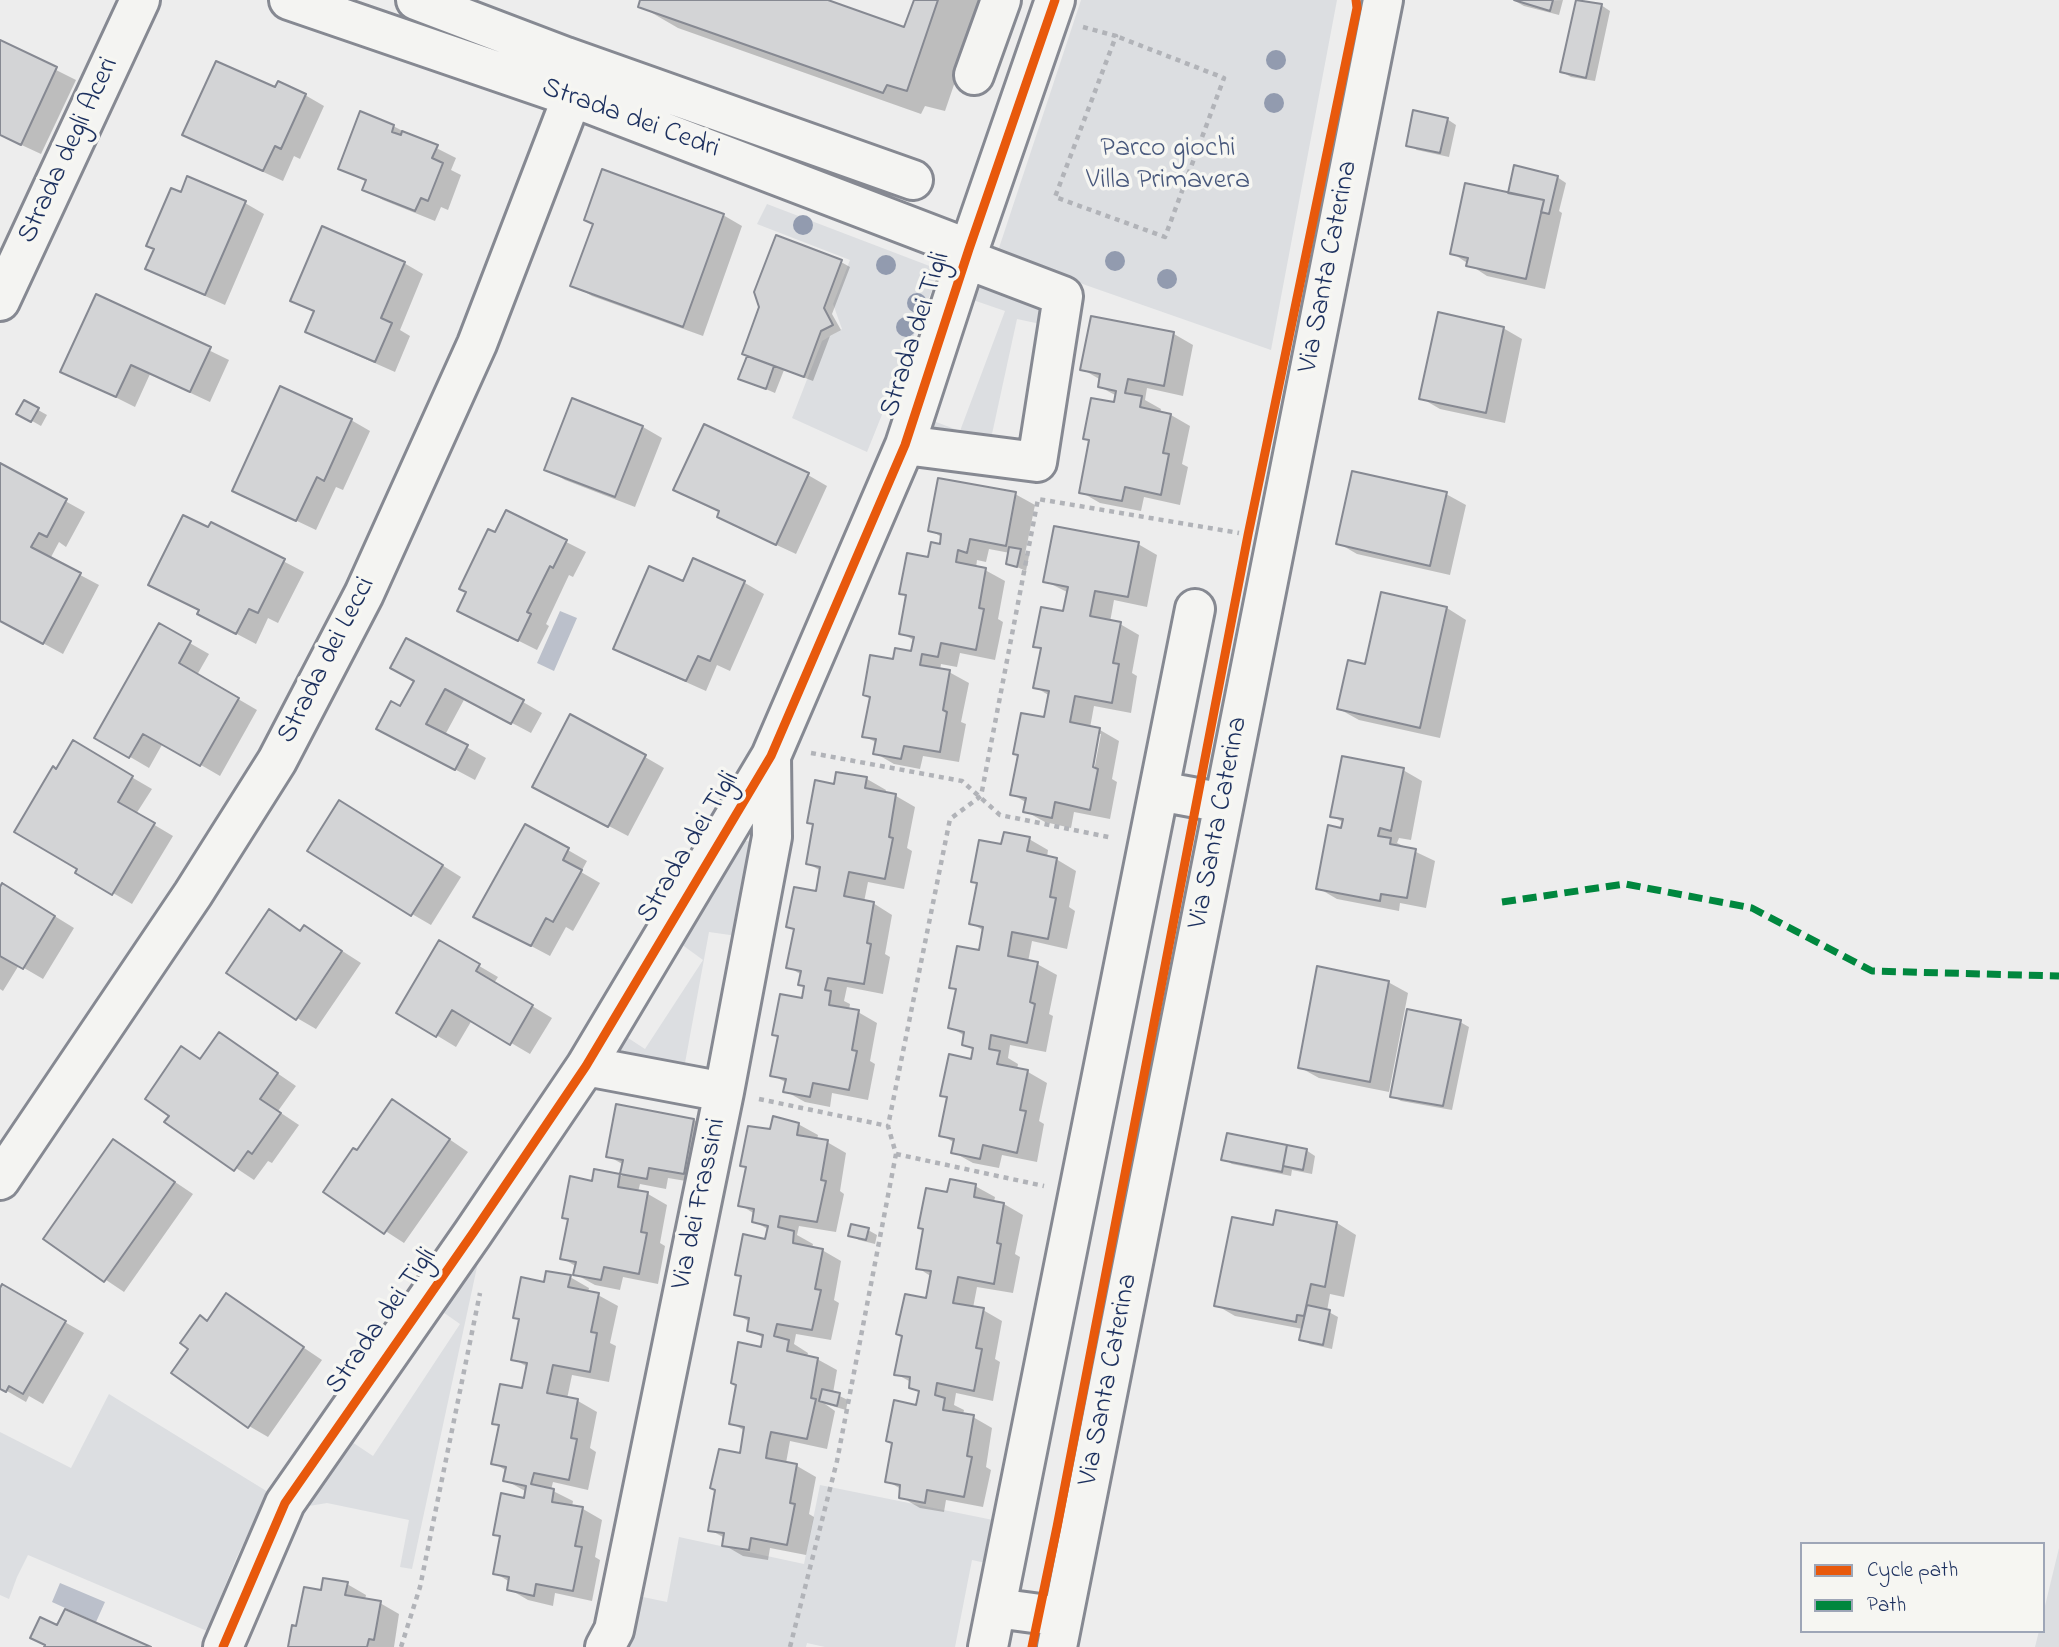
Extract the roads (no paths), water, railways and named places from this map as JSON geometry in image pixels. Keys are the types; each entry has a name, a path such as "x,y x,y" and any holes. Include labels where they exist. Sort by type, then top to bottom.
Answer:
{"street":[{"name":"Strada degli Aceri","path":"0,302 140,0"},
{"name":"Strada dei Cedri","path":"289,0 563,81 1063,296 1037,462 905,445"},
{"path":"416,0 563,81 913,180"},
{"path":"974,75 1001,0"},
{"name":"Via Santa Caterina","path":"1060,1632 1383,0"},
{"name":"Strada dei Tigli","path":"223,1647 285,1503 586,1066 773,751 905,445 967,254 1052,9"},
{"name":"Strada dei Lecci","path":"0,1180 193,894 283,749 364,594 477,344 563,81"},
{"path":"988,1647 1195,609"},
{"name":"Via dei Frassini","path":"605,1647 614,1630 724,1092 772,837 773,751"},
{"path":"1160,792 1224,803"},
{"path":"586,1066 724,1092"},
{"path":"996,1608 1060,1632"}],"park label":[{"name":"Parco giochi Villa Primavera","path":"1168,166"}]}
